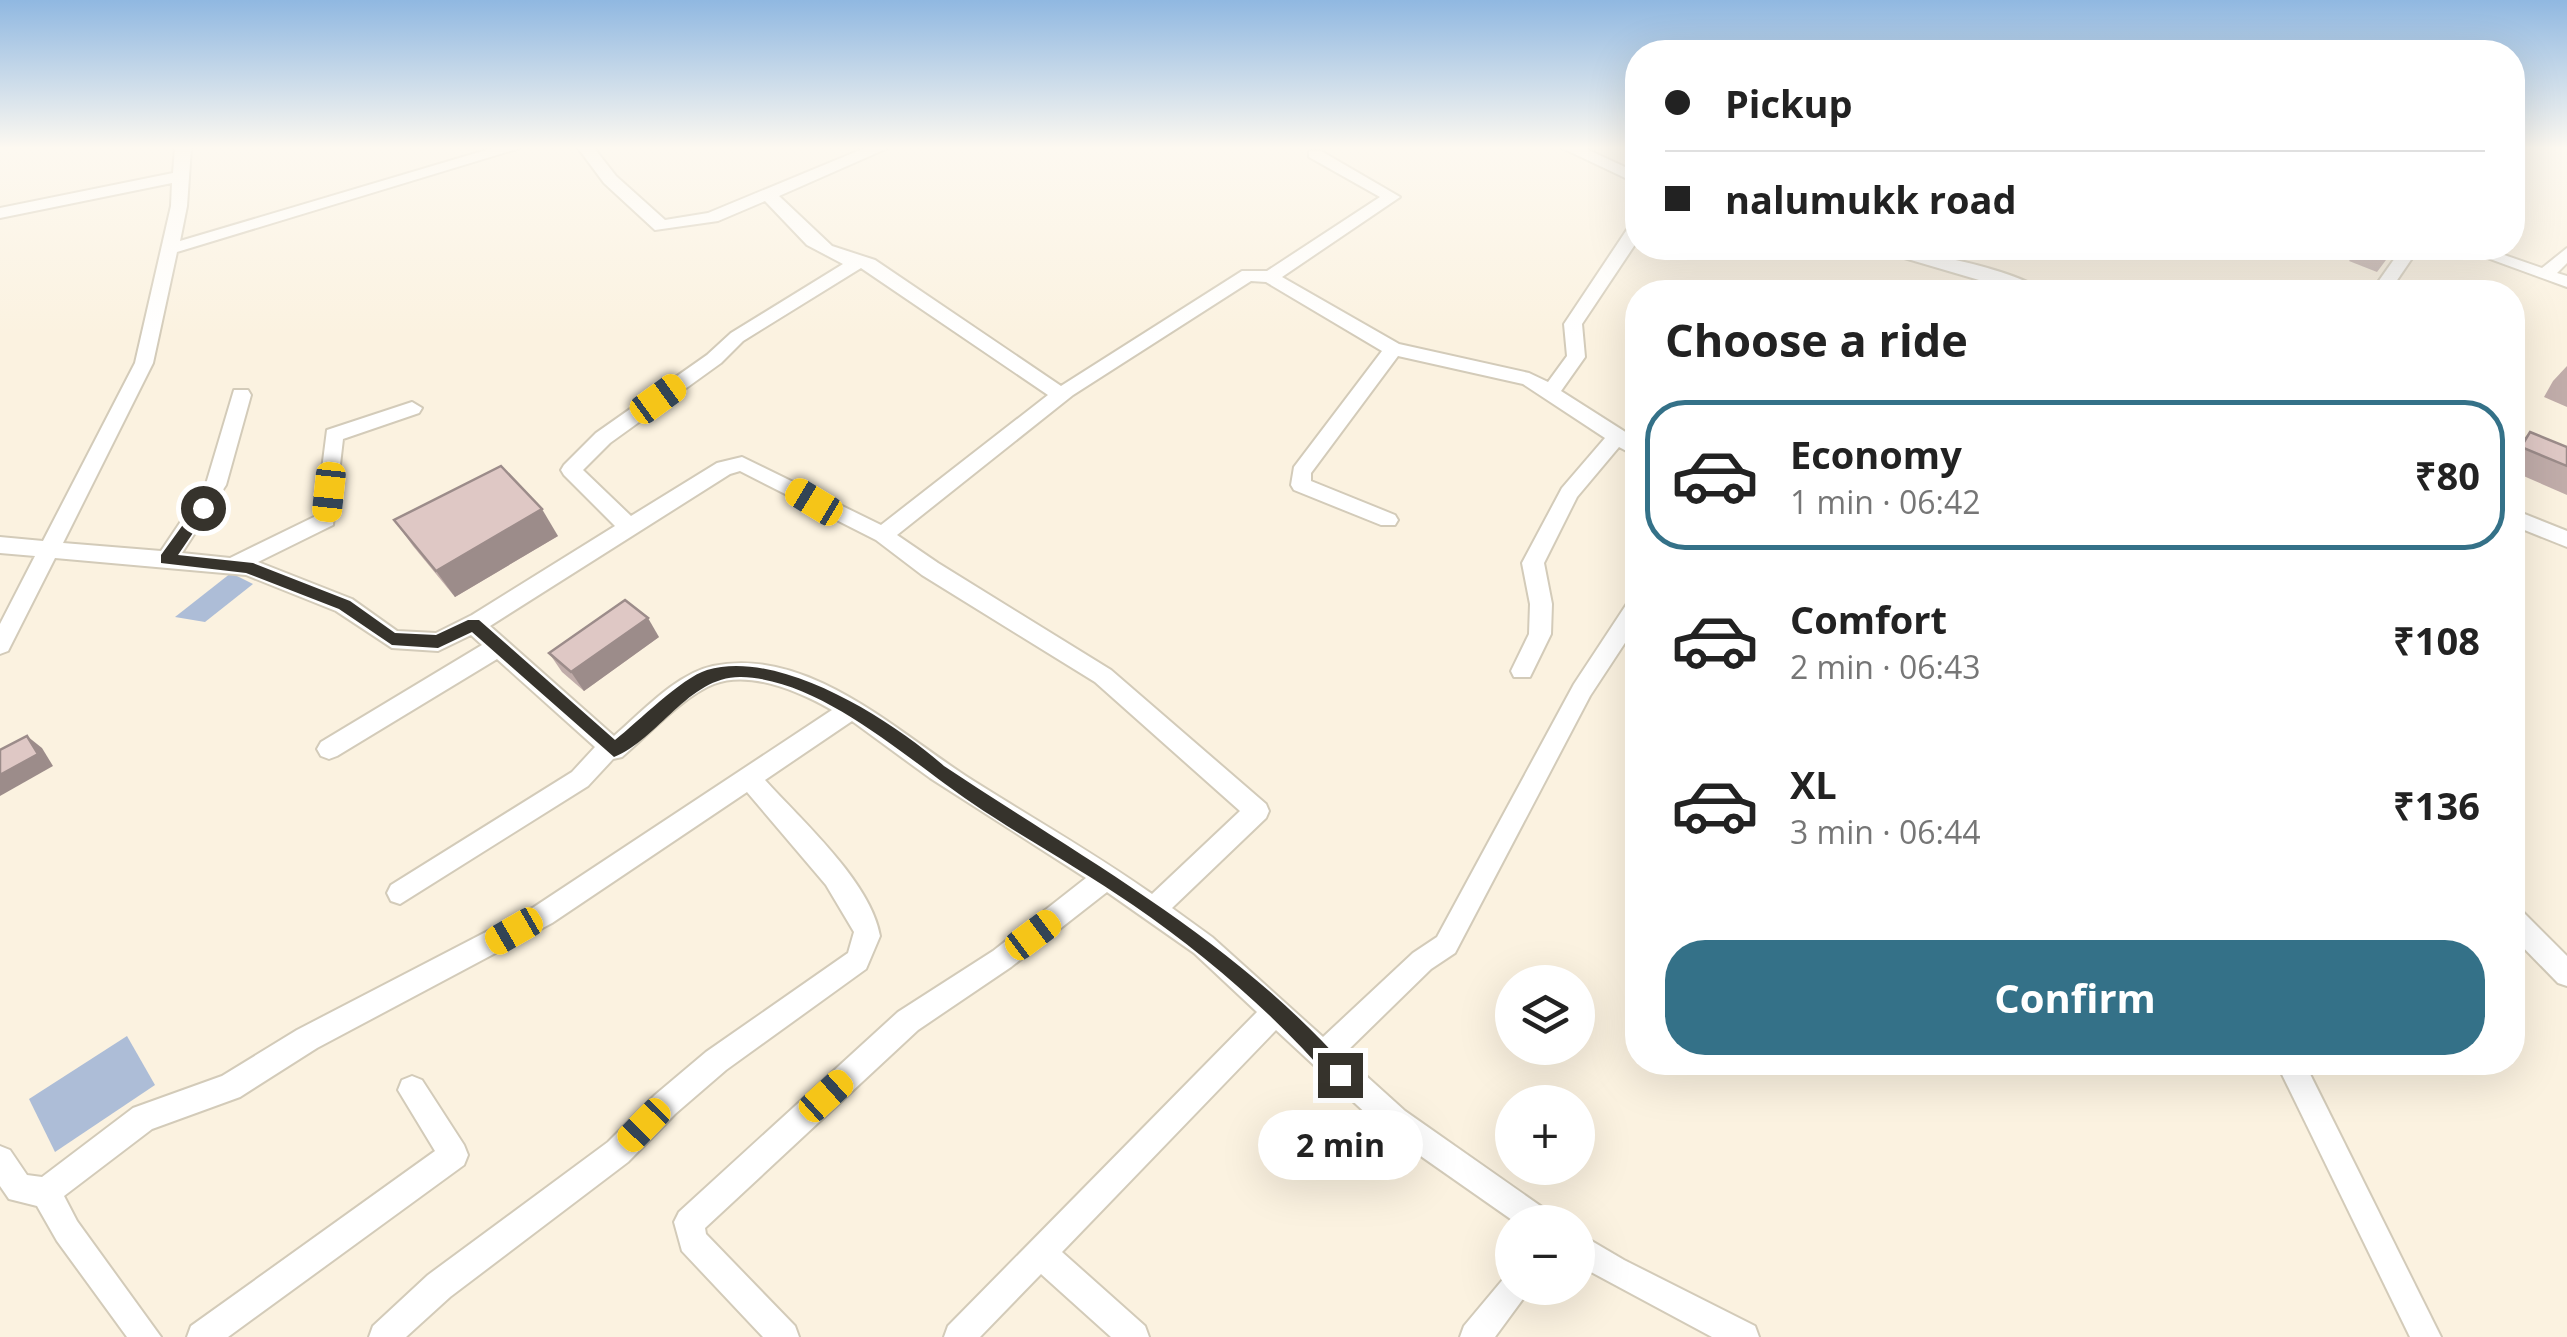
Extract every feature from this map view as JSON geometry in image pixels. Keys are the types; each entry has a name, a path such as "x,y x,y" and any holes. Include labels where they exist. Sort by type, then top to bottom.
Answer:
{"street":[{"path":"0,644 53,548 144,363 176,210"},
{"path":"170,249 301,210"},
{"path":"646,210 661,226 730,210"},
{"path":"783,210 812,242 846,262 869,264 1061,395"},
{"path":"1270,277 1372,210"},
{"path":"1552,390 1576,357 1573,324 1625,246"},
{"path":"2548,272 2567,253"},
{"path":"1928,260 2005,280"},
{"path":"2508,260 2567,282"},
{"path":"628,526 572,470 602,438 714,359 737,337 858,263"},
{"path":"883,535 1061,395 1248,275 1270,277 1393,349 1529,379 1552,390 1625,444"},
{"path":"1388,520 1301,486 1302,472 1393,349"},
{"path":"166,559 216,485 240,395"},
{"path":"232,566 326,520 334,436 412,408"},
{"path":"1522,671 1540,634 1532,562 1569,492 1615,439"},
{"path":"0,545 248,567 344,605 392,639 438,642 724,468 742,464 883,535 930,569 1103,676 1256,811 1154,910"},
{"path":"2525,522 2567,540"},
{"path":"473,624 614,750 708,676 742,671 808,687 909,745 938,771 1203,945 1395,1121 1516,1205"},
{"path":"1323,1056 1422,961 1446,945 1582,690 1625,625"},
{"path":"329,749 498,647"},
{"path":"0,1160 19,1189 46,1192 143,1118 230,1087 307,1039 542,915 849,711"},
{"path":"400,892 580,779 610,746"},
{"path":"384,1337 417,1301 618,1152 670,1099 736,1046 857,961 866,946 867,928 808,845 748,777"},
{"path":"784,1337 692,1241 689,1222 908,1022 1002,958 1106,878"},
{"path":"2525,931 2567,974"},
{"path":"959,1337 1276,1011"},
{"path":"2295,1075 2426,1337"},
{"path":"202,1337 454,1155 412,1090"},
{"path":"46,1192 66,1231 146,1337"},
{"path":"1040,1253 1134,1337"},
{"path":"1595,1260 1744,1337"},
{"path":"1475,1337 1502,1305"}],"water":[{"path":"231,573 253,584 205,622 175,617"},
{"path":"127,1036 155,1085 55,1152 29,1099"}],"building":[{"path":"2530,432 2567,447 2567,466 2525,449"},
{"path":"501,466 542,509 436,571 394,520"},
{"path":"625,600 648,618 571,672 549,653"},
{"path":"27,736 38,754 0,775 0,750"}],"route":[{"path":"203,508 166,559 248,567 344,605 392,639 438,642 473,624 614,750 708,676 742,671 808,687 909,745 938,771 1138,898 1203,945 1304,1034 1340,1075"}]}
